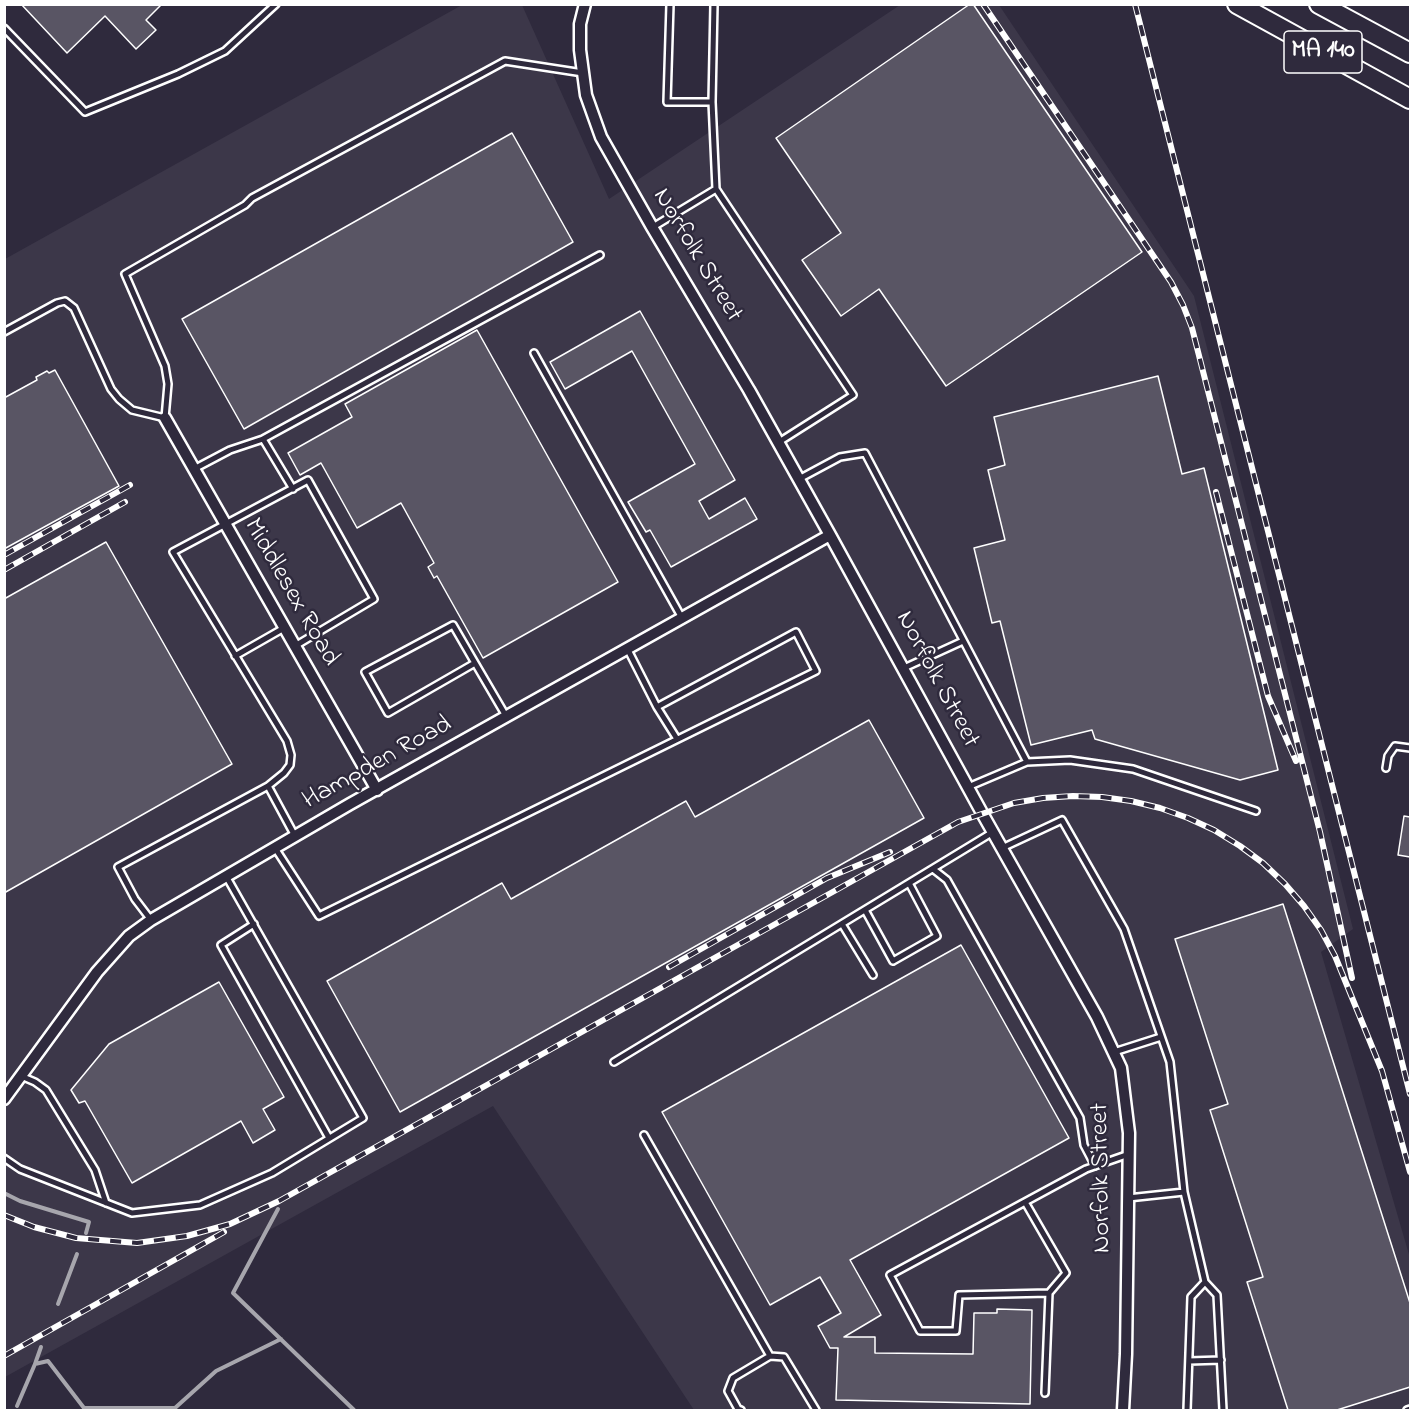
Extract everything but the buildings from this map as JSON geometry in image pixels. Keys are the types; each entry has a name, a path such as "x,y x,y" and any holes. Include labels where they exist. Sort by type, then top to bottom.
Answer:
{"highway":[{"name":"MA 140","path":"1237,4 1410,99"},
{"name":"MA 140","path":"1319,4 1410,53"}],"street":[{"name":"Norfolk Street","path":"585,4 580,24 580,50 586,95 601,137 750,390 1097,1017 1114,1052 1120,1068 1129,1133 1123,1410"},
{"name":"Middlesex Road","path":"165,418 376,790"},
{"name":"Hampden Road","path":"4,1099 70,1007 108,959 129,936 151,920 376,790 830,535"}],"lane":[{"path":"4,28 85,112 178,74 225,51 276,4"},
{"path":"670,4 667,102 712,102"},
{"path":"714,4 712,102 716,189 853,395 779,442"},
{"path":"4,332 57,303 65,301 74,308 111,388 119,399 132,410 165,418 168,384 165,366 125,274 245,205 252,198 505,61 583,73"},
{"path":"652,227 716,189"},
{"path":"194,469 230,450 263,439 600,255"},
{"path":"534,353 683,619"},
{"path":"263,439 293,489"},
{"path":"799,479 840,457 865,453 1027,762"},
{"path":"151,920 135,899 118,867 268,786 284,774 290,765 291,755 287,741 173,552 308,480 374,599 295,646"},
{"path":"475,663 388,712 364,672 453,625 507,717"},
{"path":"236,656 284,628"},
{"path":"274,848 319,916 816,670 796,632 657,707"},
{"path":"904,668 963,641"},
{"path":"628,650 657,707 677,739"},
{"path":"1386,768 1388,756 1395,746 1410,748"},
{"path":"968,787 1027,762 1070,760 1133,769 1256,811"},
{"path":"268,786 295,836"},
{"path":"1002,848 1062,820 1124,929 1170,1062 1184,1192 1205,1282 1217,1295 1223,1410"},
{"path":"614,1062 993,832"},
{"path":"933,869 947,880 1080,1118 1084,1144 1095,1166"},
{"path":"4,1158 20,1169 132,1213 200,1205 272,1173 363,1118 226,876"},
{"path":"865,910 893,961 937,936 909,883"},
{"path":"254,924 221,945 329,1138"},
{"path":"842,924 873,975"},
{"path":"1114,1052 1161,1037"},
{"path":"21,1076 46,1090 95,1170 106,1203"},
{"path":"644,1135 770,1356"},
{"path":"1049,1293 959,1295 956,1331 920,1332 890,1275 1095,1166 1129,1154"},
{"path":"1128,1198 1184,1192"},
{"path":"1025,1202 1066,1273 1049,1293 1045,1393"},
{"path":"1187,1410 1191,1297 1205,1282"},
{"path":"741,1410 738,1409 728,1391 733,1378 770,1356 784,1357 816,1410"},
{"path":"1189,1361 1221,1360"}],"shaded area":[{"path":"462,5 522,5 609,199 900,5 999,5 1194,296 1353,929 1321,952 1410,1258 1410,1410 694,1410 493,1106 5,1377 5,259"}],"waterway":[{"path":"4,1193 20,1201 89,1222 86,1233"},
{"path":"278,1209 233,1293 354,1410"},
{"path":"58,1304 77,1254"},
{"path":"17,1406 35,1364 48,1361 84,1408 175,1408 216,1371 281,1339"},
{"path":"35,1364 41,1347"}],"railway":[{"path":"983,4 1171,282 1192,328 1320,832 1352,978"},
{"path":"1135,4 1410,1094"},
{"path":"4,555 130,485"},
{"path":"1216,492 1268,696 1296,761"},
{"path":"4,570 125,502"},
{"path":"4,1215 34,1227 76,1238 137,1243 187,1236 230,1224 279,1201 958,822 1014,803 1073,796 1131,801 1188,818 1240,846 1263,863 1285,884 1321,930 1335,956 1382,1071 1410,1172"},
{"path":"669,967 827,878 890,852"},
{"path":"4,1356 224,1232"}]}
